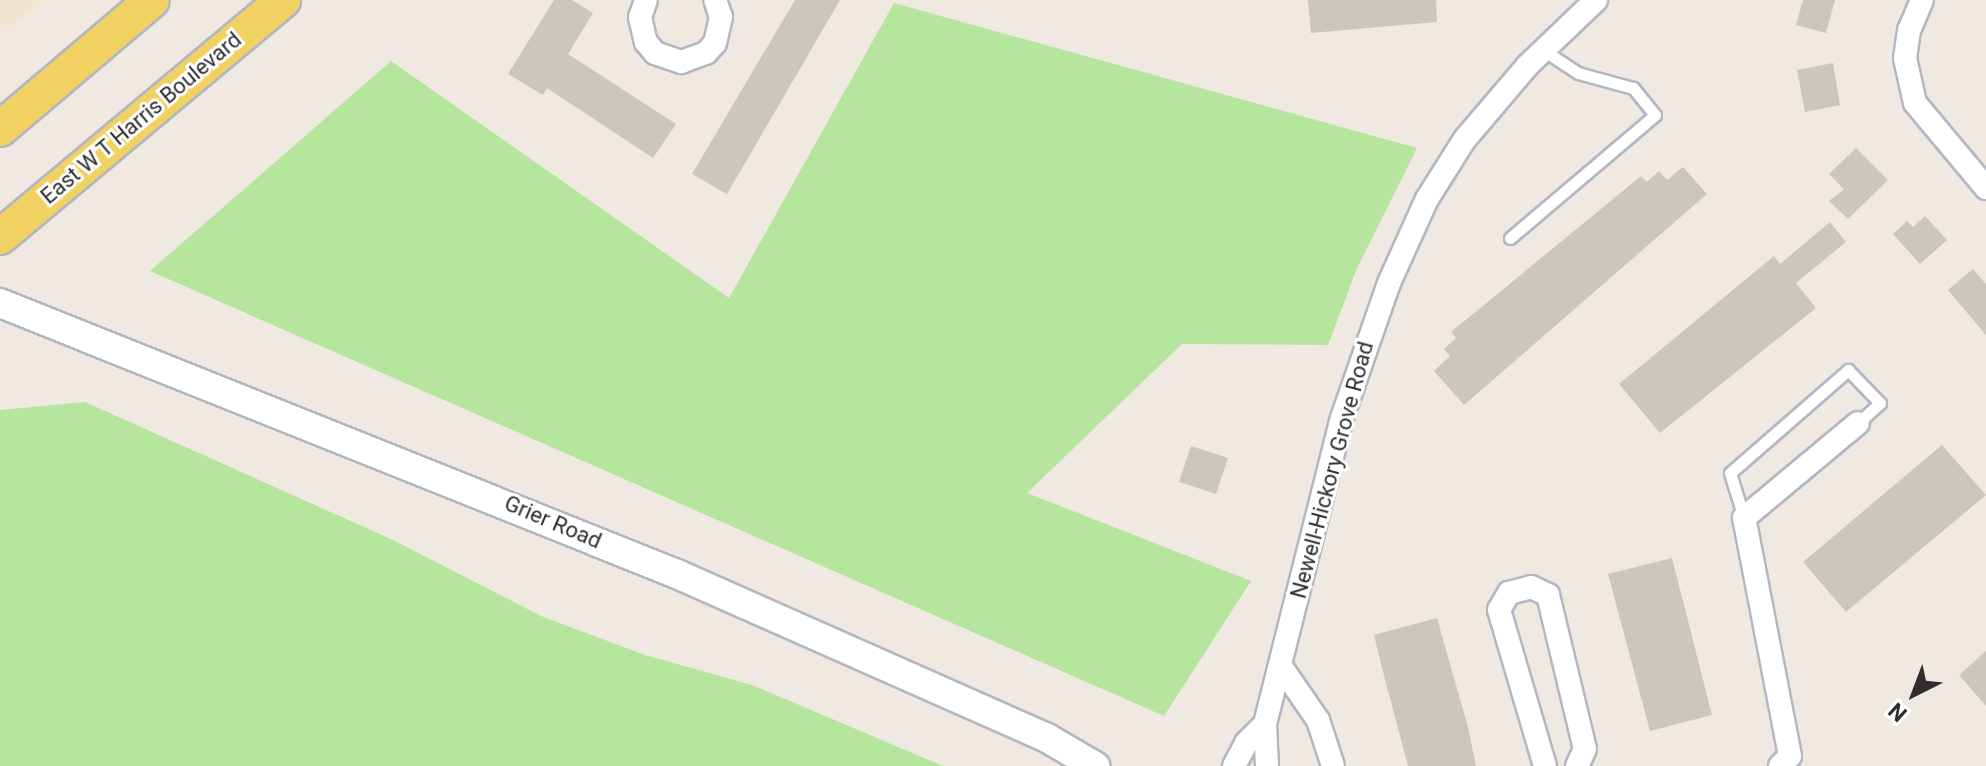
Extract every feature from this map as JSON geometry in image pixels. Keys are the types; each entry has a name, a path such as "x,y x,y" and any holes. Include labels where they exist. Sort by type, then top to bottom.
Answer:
{"main road":[{"path":"0,129 152,0"},
{"name":"East W T Harris Boulevard","path":"0,237 283,0"}],"street":[{"path":"646,0 640,17 646,42 655,53 681,62 706,53 715,43 721,17 718,1"},
{"name":"Newell-Hickory Grove Road","path":"1267,766 1265,724 1342,418 1389,283 1445,170 1493,104 1543,50 1596,0"},
{"path":"1922,0 1909,30 1905,58 1915,103 1986,188"},
{"name":"Grier Road","path":"0,303 677,574 1047,738 1095,766"},
{"path":"1780,766 1790,756 1744,518 1858,423"},
{"path":"1545,766 1499,610 1509,593 1531,587 1548,595 1585,749 1577,766"},
{"path":"1280,665 1318,720 1333,766"},
{"name":"Newell-Hickory Grove Road","path":"1234,766 1246,743 1265,724"}],"lane":[{"path":"1510,238 1655,115 1633,88 1578,73 1543,50"},
{"path":"1744,518 1730,473 1848,370 1880,403 1858,423"}],"shaded area":[{"path":"0,0 44,0 0,36"}],"green space":[{"path":"894,3 1417,148 1357,268 1328,345 1182,344 1027,493 1251,581 1164,716 150,271 391,61 729,298"},
{"path":"85,402 393,540 541,616 645,655 752,685 943,766 0,766 0,410"}],"building":[{"path":"554,0 572,0 593,13 568,54 676,124 653,158 547,88 543,95 508,74"},
{"path":"795,0 840,0 727,194 692,174"},
{"path":"1308,0 1436,0 1437,22 1311,33"},
{"path":"1803,0 1835,0 1826,33 1796,25"},
{"path":"1833,63 1840,105 1805,112 1797,70"},
{"path":"1856,148 1888,180 1848,219 1829,201 1844,189 1829,174"},
{"path":"1683,167 1707,194 1464,405 1434,371 1450,356 1444,349 1456,338 1451,332 1641,176 1647,182 1659,171 1667,180"},
{"path":"1925,216 1947,240 1920,264 1893,234 1907,221 1913,227"},
{"path":"1830,222 1846,242 1796,283 1816,308 1660,433 1619,384 1774,256 1780,264"},
{"path":"1973,269 1986,284 1986,335 1948,290"},
{"path":"1942,445 1986,495 1846,612 1803,562"},
{"path":"1191,446 1228,458 1216,494 1179,482"},
{"path":"1672,558 1712,715 1650,731 1608,574"},
{"path":"1437,618 1476,766 1408,766 1386,683 1374,635"},
{"path":"1986,651 1986,706 1959,675"}]}
